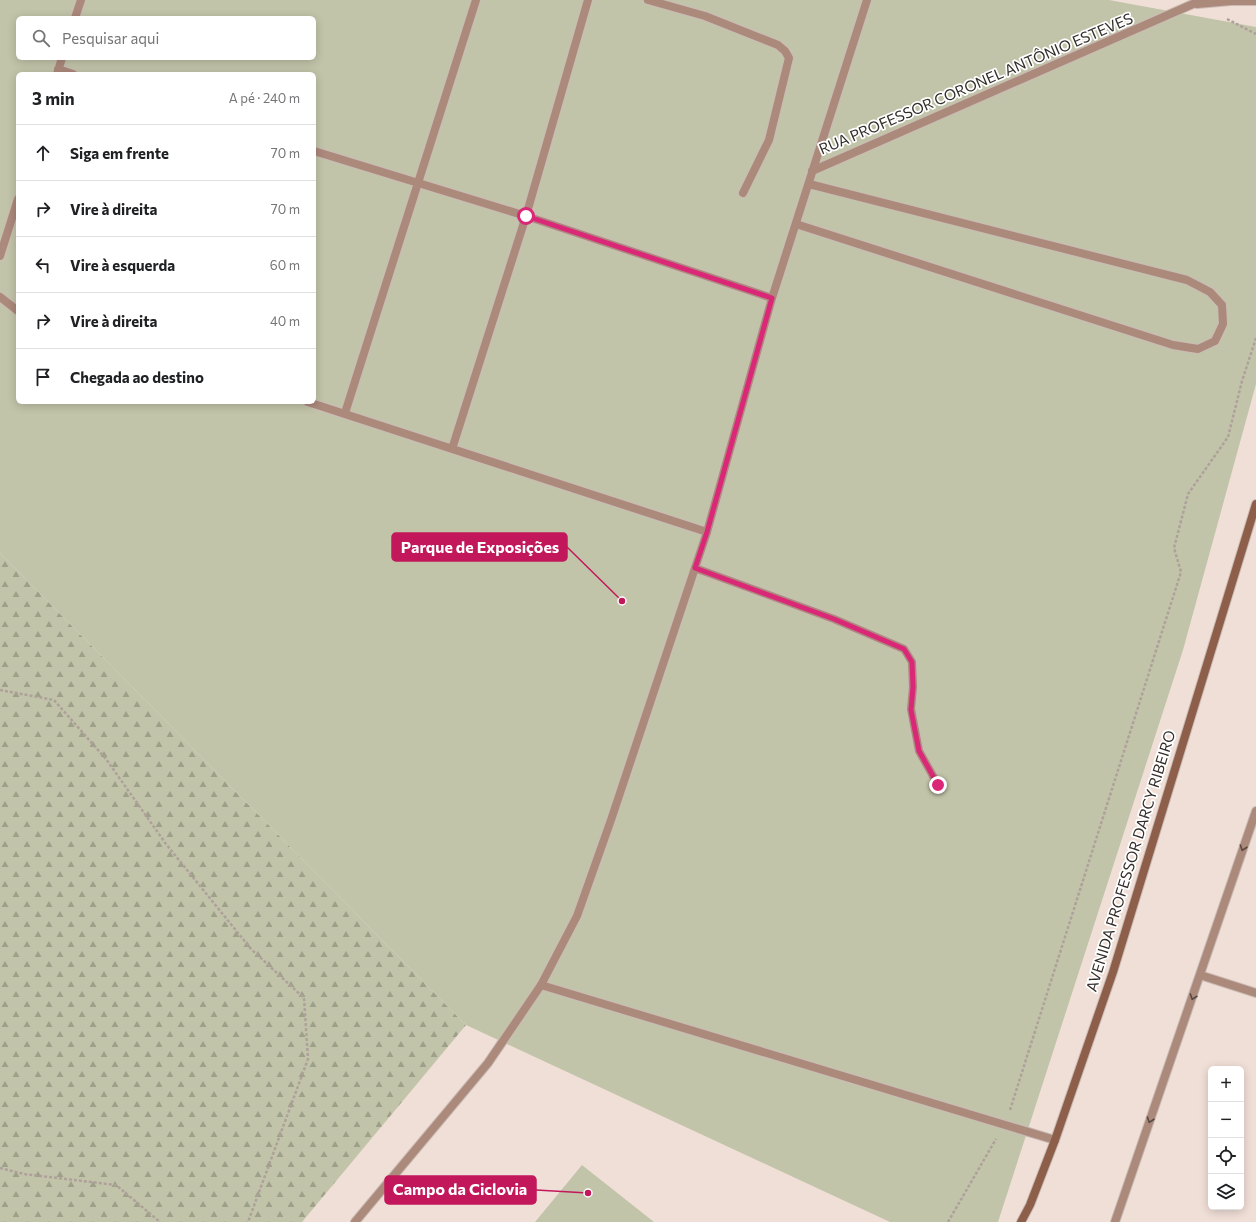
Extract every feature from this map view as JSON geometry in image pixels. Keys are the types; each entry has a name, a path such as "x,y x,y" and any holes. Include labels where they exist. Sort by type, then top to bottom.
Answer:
{"main road":[{"name":"AVENIDA PROFESSOR DARCY RIBEIRO","path":"1021,1222 1030,1206 1055,1140 1113,972 1256,504"}],"street":[{"path":"76,16 81,0"},
{"path":"345,413 476,0"},
{"path":"452,449 526,216 588,0"},
{"path":"648,0 705,16 778,45 785,51 789,58 769,140 743,193"},
{"path":"355,1222 488,1063 541,985 577,916 611,820 707,532 772,298 867,0"},
{"name":"RUA PROFESSOR CORONEL ANTÔNIO ESTEVES","path":"812,171 1199,2 1256,2"},
{"path":"58,72 61,60"},
{"path":"316,152 526,216 772,298"},
{"path":"796,224 1174,345 1198,349 1215,341 1224,324 1222,305 1210,292 1187,280 809,184"},
{"path":"0,256 16,205"},
{"path":"0,296 16,309"},
{"path":"315,404 707,532"},
{"path":"695,568 834,619 904,649 912,662 913,687 911,710 919,751 938,785"},
{"path":"1114,1222 1256,811"},
{"path":"1200,975 1256,993"},
{"path":"541,985 1055,1140"}],"path":[{"path":"948,1222 1005,1125 1181,572 1174,548 1188,494 1228,437 1242,381 1256,338"},
{"path":"0,690 54,700 106,759 166,844 251,949 304,998 308,1059 248,1222"},
{"path":"0,1168 24,1174 116,1185 160,1222"}],"green space":[{"path":"0,0 1109,0 1256,27 1256,384 1183,650 998,1222 890,1222 466,1025 0,553"},
{"path":"0,553 466,1025 302,1222 0,1222"},
{"path":"582,1165 654,1222 535,1222"}],"place":[{"name":"Parque de Exposições","path":"622,601"},
{"name":"Campo da Ciclovia","path":"588,1193"}],"route":[{"path":"526,216 772,298 707,532 695,568 834,619 904,649 912,662 913,687 911,710 919,751 938,785"}]}
